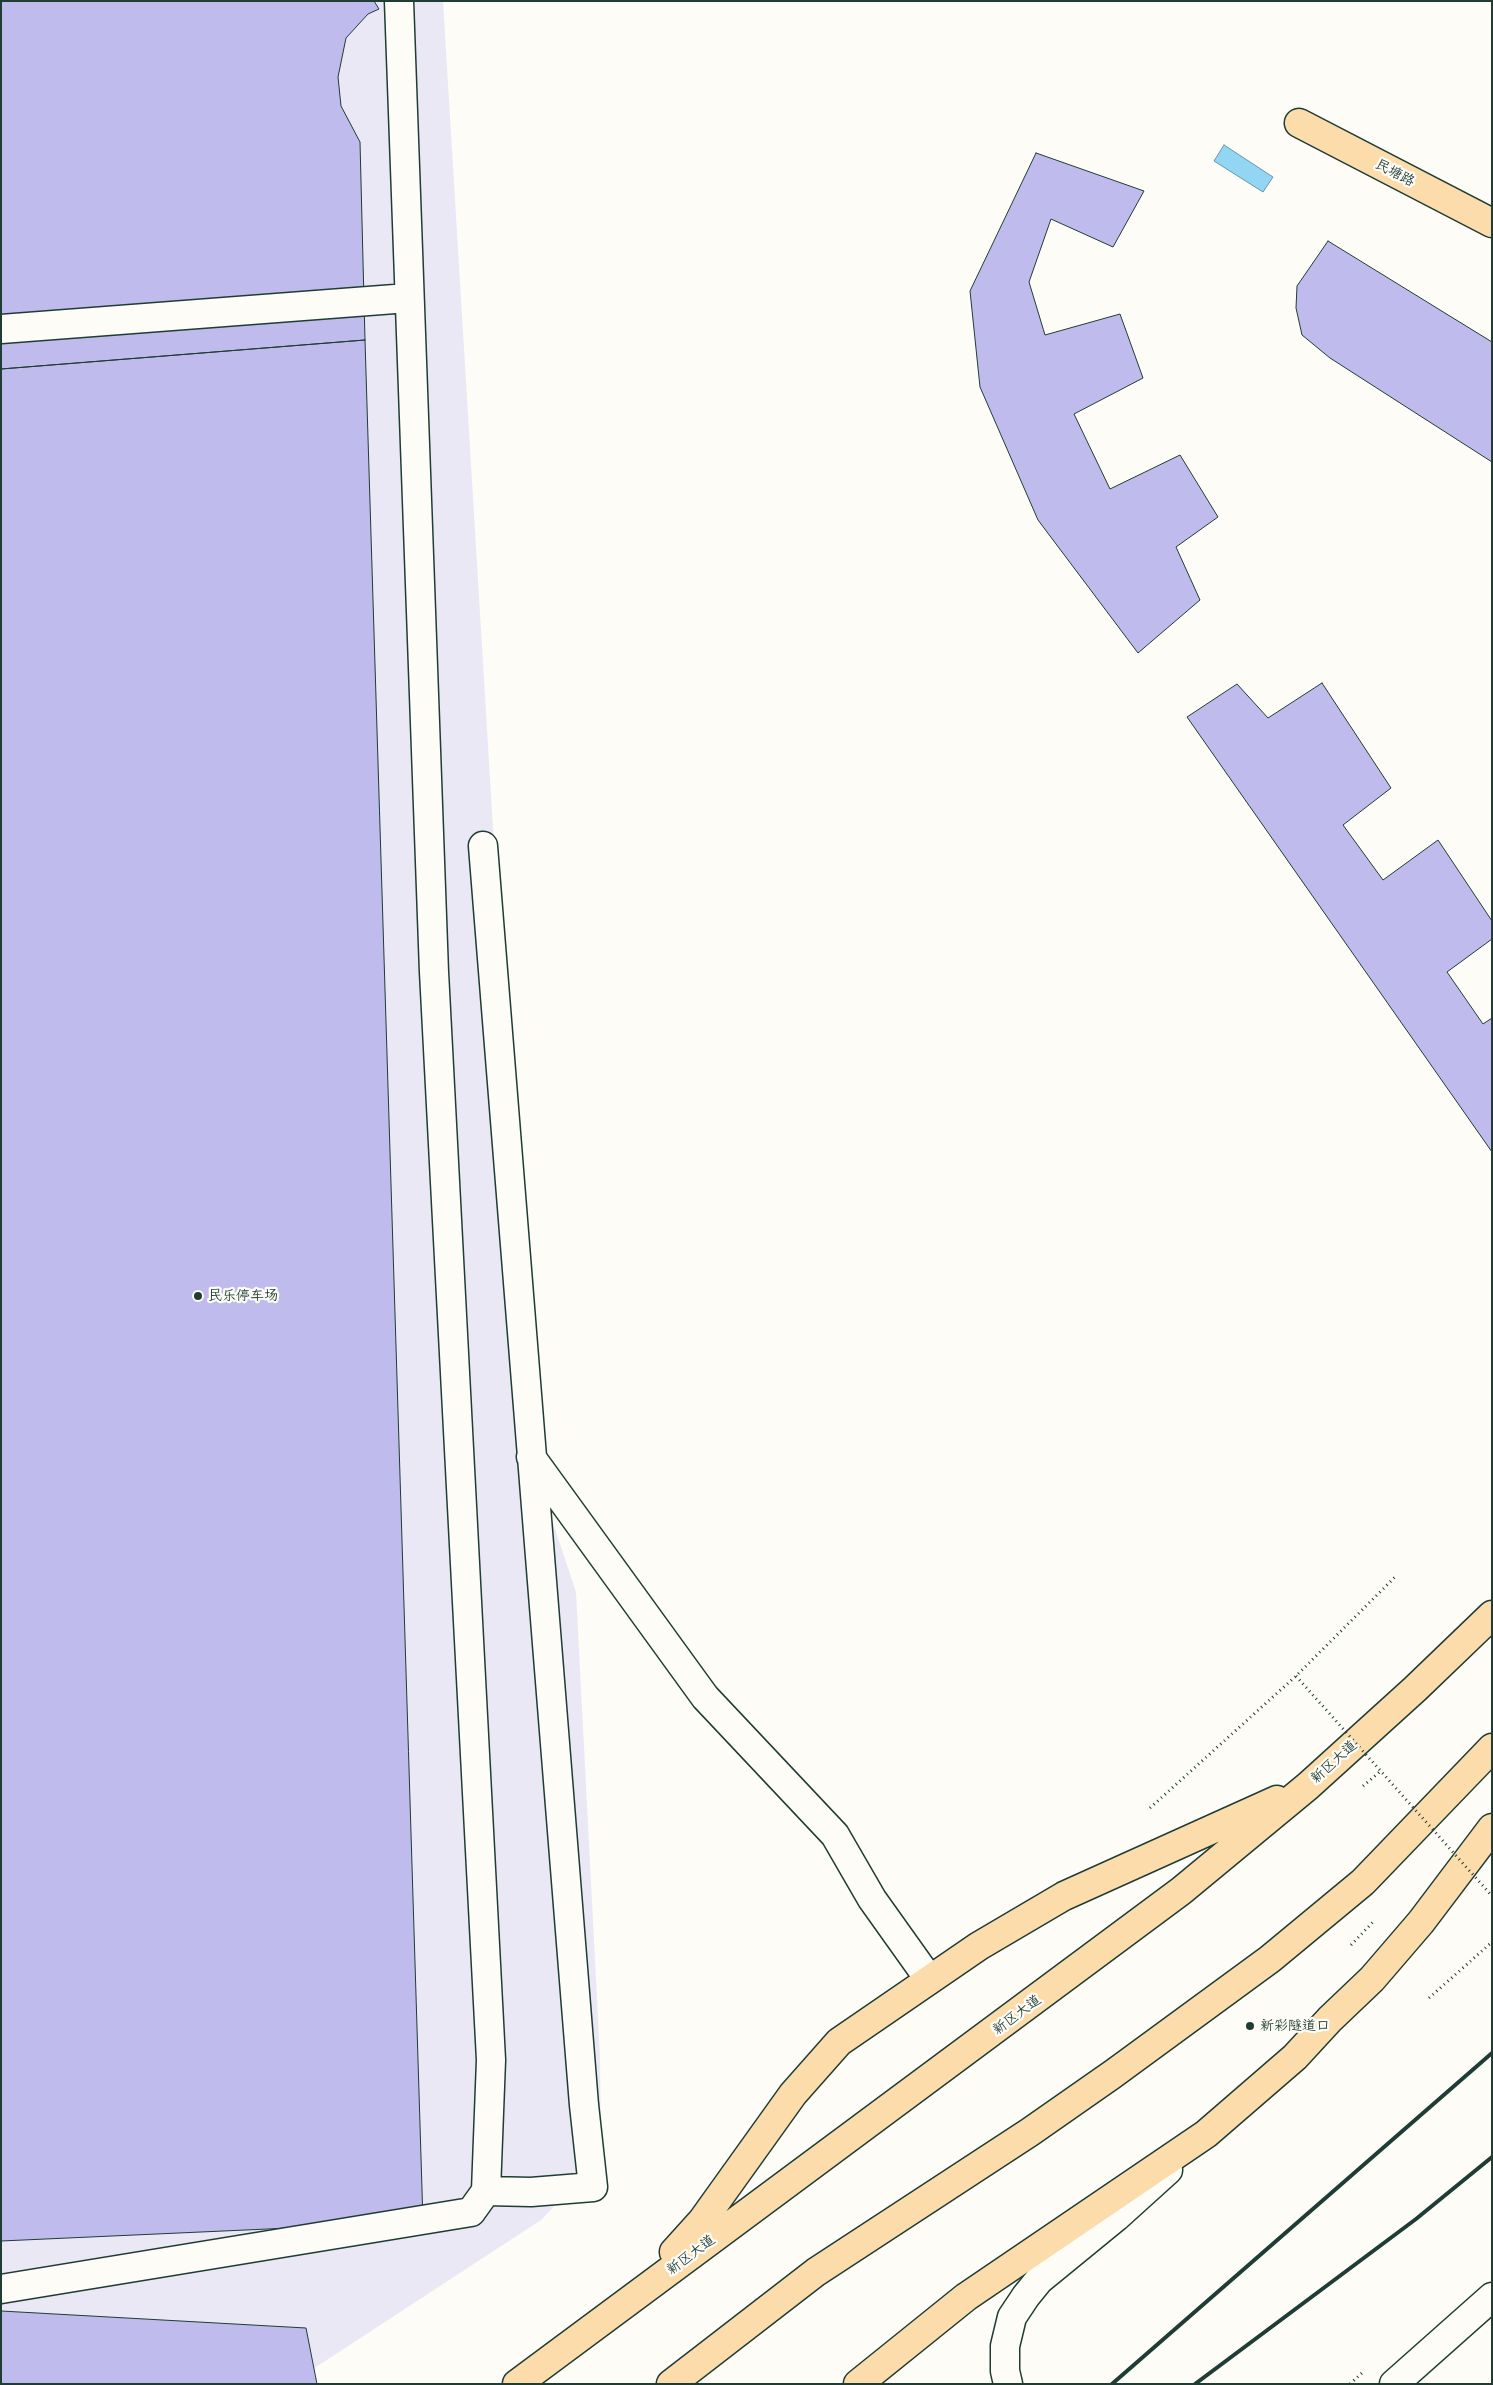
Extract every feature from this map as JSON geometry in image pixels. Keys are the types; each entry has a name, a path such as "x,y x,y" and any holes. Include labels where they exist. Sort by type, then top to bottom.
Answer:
{"main road":[{"name":"民塘路","path":"1299,123 1492,223"},
{"name":"新区大道","path":"517,2384 1181,1891 1308,1786 1415,1689 1492,1615"},
{"path":"672,2384 816,2272 1030,2132 1270,1959 1363,1882 1492,1748"},
{"path":"635,2296 702,2221 793,2094 839,2042 979,1946 1064,1896 1308,1786"},
{"path":"858,2384 966,2297 1206,2134 1295,2057 1330,2019 1372,1979 1421,1922 1492,1828"}],"lane":[{"path":"1,2289 471,2212 486,2191 491,2060 434,972 408,298 399,1"},
{"path":"1,329 408,298"},
{"path":"483,846 584,2105 593,2187 531,2192 486,2191"},
{"path":"532,1457 705,1697 835,1835 872,1899 929,1979"},
{"path":"1008,2384 1005,2371 1005,2346 1012,2317 1026,2296 1039,2280 1116,2217 1206,2134"},
{"path":"1394,2384 1492,2297"}],"path":[{"path":"1150,1808 1296,1676 1397,1575"},
{"path":"1296,1676 1492,1896"},
{"path":"1429,1998 1492,1942"}],"shaded area":[{"name":"民乐停车场","path":"1,1 443,1 531,1457 576,1592 600,2057 601,2157 541,2220 290,2384 1,2384"}],"water":[{"path":"1224,145 1273,177 1263,192 1214,161"}],"building":[{"path":"1,1 374,1 379,9 368,14 346,38 338,77 341,106 360,142 365,340 1,369"},
{"path":"1036,153 1144,191 1113,247 1051,219 1029,282 1045,335 1120,314 1143,378 1074,414 1110,489 1180,455 1218,517 1176,547 1200,600 1138,653 1038,520 980,387 970,291"},
{"path":"1328,241 1492,342 1492,462 1330,358 1302,335 1296,308 1297,286"},
{"name":"民乐停车场","path":"365,340 423,2222 1,2241 1,369"},
{"path":"1322,683 1391,788 1343,825 1383,880 1438,840 1492,921 1492,939 1447,972 1483,1024 1492,1018 1492,1152 1187,717 1237,684 1268,718"},
{"path":"1,2311 306,2328 317,2384 1,2384"}],"railway":[{"path":"1112,2384 1492,2053"},
{"path":"1195,2384 1416,2219 1492,2157"}],"place":[{"name":"民乐停车场","path":"198,1296"},
{"name":"新彩隧道口","path":"1250,2026"}]}
